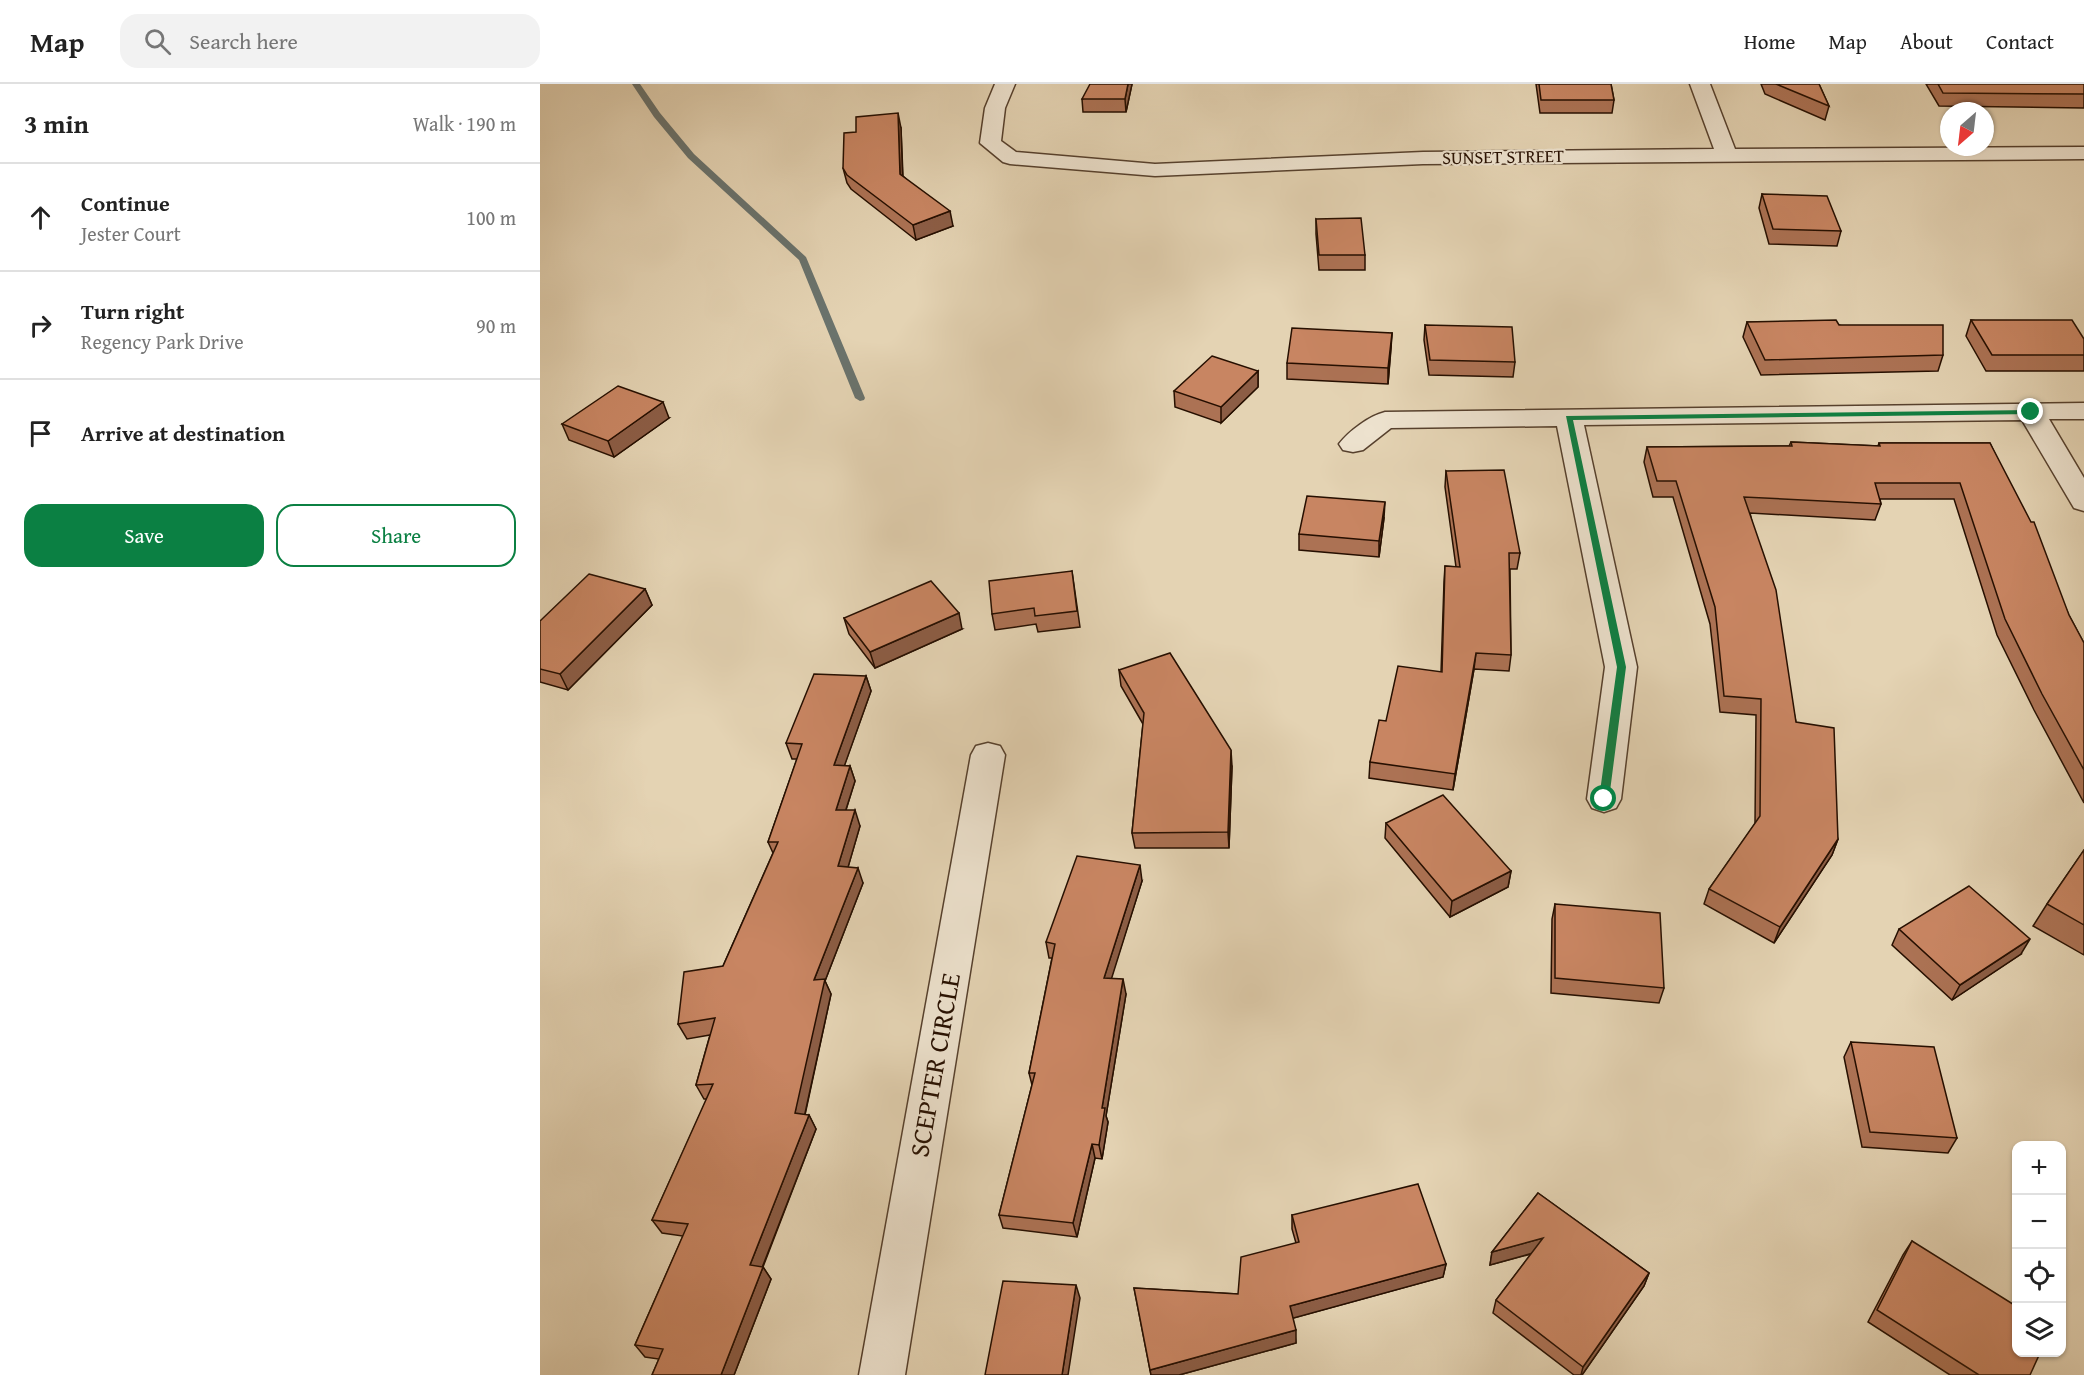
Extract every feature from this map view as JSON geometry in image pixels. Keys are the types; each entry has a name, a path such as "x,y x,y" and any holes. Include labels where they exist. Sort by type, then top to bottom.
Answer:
{"street":[{"name":"SUNSET STREET","path":"1005,84 995,108 990,142 1010,158 1155,170 1423,158 2084,153"},
{"path":"1700,84 1726,154"},
{"path":"1353,444 1385,420 2084,411"},
{"path":"2031,412 2084,502"},
{"path":"1569,418 1621,667 1604,799"},
{"name":"SCEPTER CIRCLE","path":"882,1375 988,755"}],"building":[{"path":"1090,84 1128,84 1125,99 1082,99"},
{"path":"1539,84 1611,84 1614,100 1541,100"},
{"path":"1776,84 1819,84 1829,106"},
{"path":"1938,84 2084,84 2084,94 1943,93"},
{"path":"898,113 900,174 950,211 913,225 847,175 843,168 844,133 856,132 856,117"},
{"path":"1762,194 1827,196 1841,231 1773,229"},
{"path":"1361,218 1365,255 1319,255 1316,219"},
{"path":"1836,320 1839,325 1943,325 1943,355 1765,360 1747,322"},
{"path":"1971,320 2072,320 2084,339 2084,355 1992,355"},
{"path":"1425,325 1512,327 1515,362 1430,360"},
{"path":"1292,328 1392,333 1388,368 1287,363"},
{"path":"1212,356 1258,371 1221,407 1174,391"},
{"path":"618,386 663,402 608,441 562,424"},
{"path":"1791,442 1880,446 1879,443 1990,443 2031,522 2034,522 2069,615 2084,643 2084,770 2042,694 2005,619 1960,483 1875,483 1881,504 1744,497 1776,590 1796,722 1834,728 1838,839 1780,927 1709,889 1760,816 1761,699 1724,696 1715,607 1676,481 1657,481 1647,447 1792,446"},
{"path":"1504,470 1520,553 1509,553 1511,655 1476,653 1455,774 1370,762 1379,720 1386,721 1398,666 1442,672 1445,566 1460,567 1446,471"},
{"path":"1307,496 1385,502 1379,541 1299,534"},
{"path":"1072,571 1077,611 1035,616 1034,608 992,614 989,581"},
{"path":"589,574 645,589 560,674 540,669 540,621"},
{"path":"931,581 959,613 870,652 844,618"},
{"path":"1170,653 1231,750 1228,832 1132,833 1144,713 1119,670"},
{"path":"814,674 866,676 834,765 850,766 836,810 855,810 838,866 858,868 814,980 825,979 795,1113 809,1115 750,1265 763,1267 721,1375 652,1375 663,1349 635,1345 688,1224 652,1220 713,1084 696,1085 715,1018 678,1024 684,972 723,966 778,842 768,842 802,744 786,743"},
{"path":"1443,795 1511,871 1452,901 1386,823"},
{"path":"2084,850 2084,925 2047,904"},
{"path":"1077,856 1140,865 1104,978 1123,979 1102,1108 1105,1108 1099,1145 1092,1144 1073,1223 999,1215 1035,1073 1029,1073 1055,944 1046,942"},
{"path":"1969,886 2030,939 1960,985 1899,929"},
{"path":"1555,904 1660,913 1664,988 1555,978"},
{"path":"1851,1042 1934,1047 1957,1138 1870,1132"},
{"path":"1418,1184 1446,1264 1290,1306 1296,1330 1150,1370 1134,1288 1238,1294 1241,1257 1299,1242 1292,1215"},
{"path":"1538,1193 1649,1273 1583,1367 1496,1300 1543,1238 1492,1252"},
{"path":"1912,1241 2012,1304 2012,1357 2038,1357 2030,1375 1979,1375 1877,1310"},
{"path":"1003,1281 1076,1285 1062,1375 985,1375"}],"waterway":[{"path":"636,84 657,115 691,156 803,259 860,398"}],"route":[{"path":"1604,799 1621,667 1569,418 2031,412"}]}
